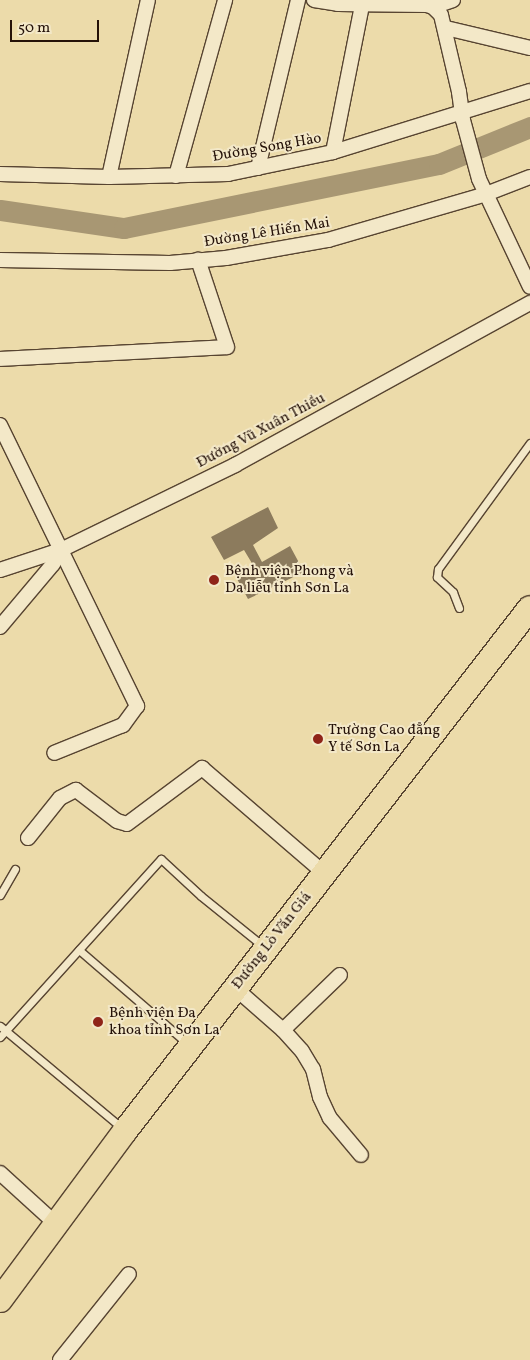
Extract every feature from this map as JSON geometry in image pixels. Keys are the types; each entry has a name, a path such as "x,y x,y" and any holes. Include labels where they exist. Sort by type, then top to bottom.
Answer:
{"highway":[{"name":"Đường Lò Văn Giá","path":"0,1300 190,1046 530,608"}],"street":[{"path":"109,177 148,0"},
{"path":"176,176 225,0"},
{"path":"258,168 298,0"},
{"path":"314,0 421,4 434,7 442,15 462,115 479,180 530,287"},
{"path":"434,7 454,0"},
{"path":"334,152 362,2"},
{"path":"446,28 530,48"},
{"name":"Đường Song Hào","path":"0,174 109,177 228,174 334,152 462,115 530,91"},
{"name":"Đường Lê Hiến Mai","path":"0,260 170,262 226,258 328,240 486,194 530,177"},
{"path":"0,358 226,346 198,260"},
{"name":"Đường Vũ Xuân Thiều","path":"0,570 61,550 235,465 530,303"},
{"path":"0,425 137,706 123,724 54,752"},
{"path":"0,627 53,564 61,550"},
{"path":"28,838 60,798 76,790 117,821 127,824 202,768 324,873"},
{"path":"282,1030 340,975"},
{"path":"235,988 282,1030 308,1060 330,1118 361,1155"},
{"path":"0,1173 56,1224"},
{"path":"60,1360 129,1274"}],"lane":[{"path":"459,608 453,592 437,577 438,569 530,442"},
{"path":"0,1037 3,1028 79,950 160,859 201,896 266,948"},
{"path":"0,895 15,868"},
{"path":"79,950 190,1046"},
{"path":"3,1028 125,1131"}],"building":[{"path":"268,507 278,528 253,545 262,562 290,546 304,572 248,599 236,577 253,565 244,550 224,560 211,537"}],"waterway":[{"path":"0,210 124,228 439,164 530,127"}],"place":[{"name":"Bệnh viện Phong và Da liễu tỉnh Sơn La","path":"214,580"},
{"name":"Trường Cao đẳng Y tế Sơn La","path":"318,739"},
{"name":"Bệnh viện Đa khoa tỉnh Sơn La","path":"98,1022"}]}
